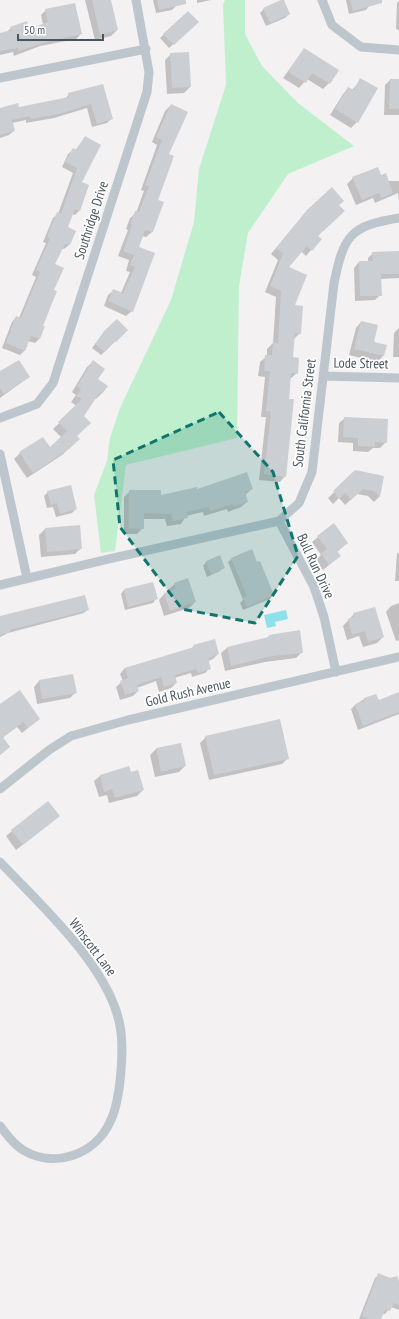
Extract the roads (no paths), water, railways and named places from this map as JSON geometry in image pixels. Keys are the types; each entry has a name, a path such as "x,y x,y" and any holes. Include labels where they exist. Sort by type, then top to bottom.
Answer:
{"street":[{"name":"Southridge Drive","path":"0,418 37,404 53,383 147,92 149,72 136,0"},
{"path":"322,0 332,25 361,47 399,50"},
{"path":"0,78 146,49"},
{"name":"South California Street","path":"0,585 279,521 299,503 312,472 334,283 339,256 349,236 372,222 399,218"},
{"name":"Lode Street","path":"323,376 399,378"},
{"path":"0,454 27,578"},
{"name":"Bull Run Drive","path":"279,521 314,587 324,617 336,672"},
{"name":"Gold Rush Avenue","path":"0,788 49,750 70,736 128,720 399,657"},
{"name":"Winscott Lane","path":"0,862 43,908 96,970 109,992 119,1021 122,1058 118,1099 110,1122 100,1137 87,1149 75,1155 56,1160 38,1156 23,1150 0,1126"}],"water":[{"path":"286,610 288,619 275,622 276,626 267,628 264,615"}]}
